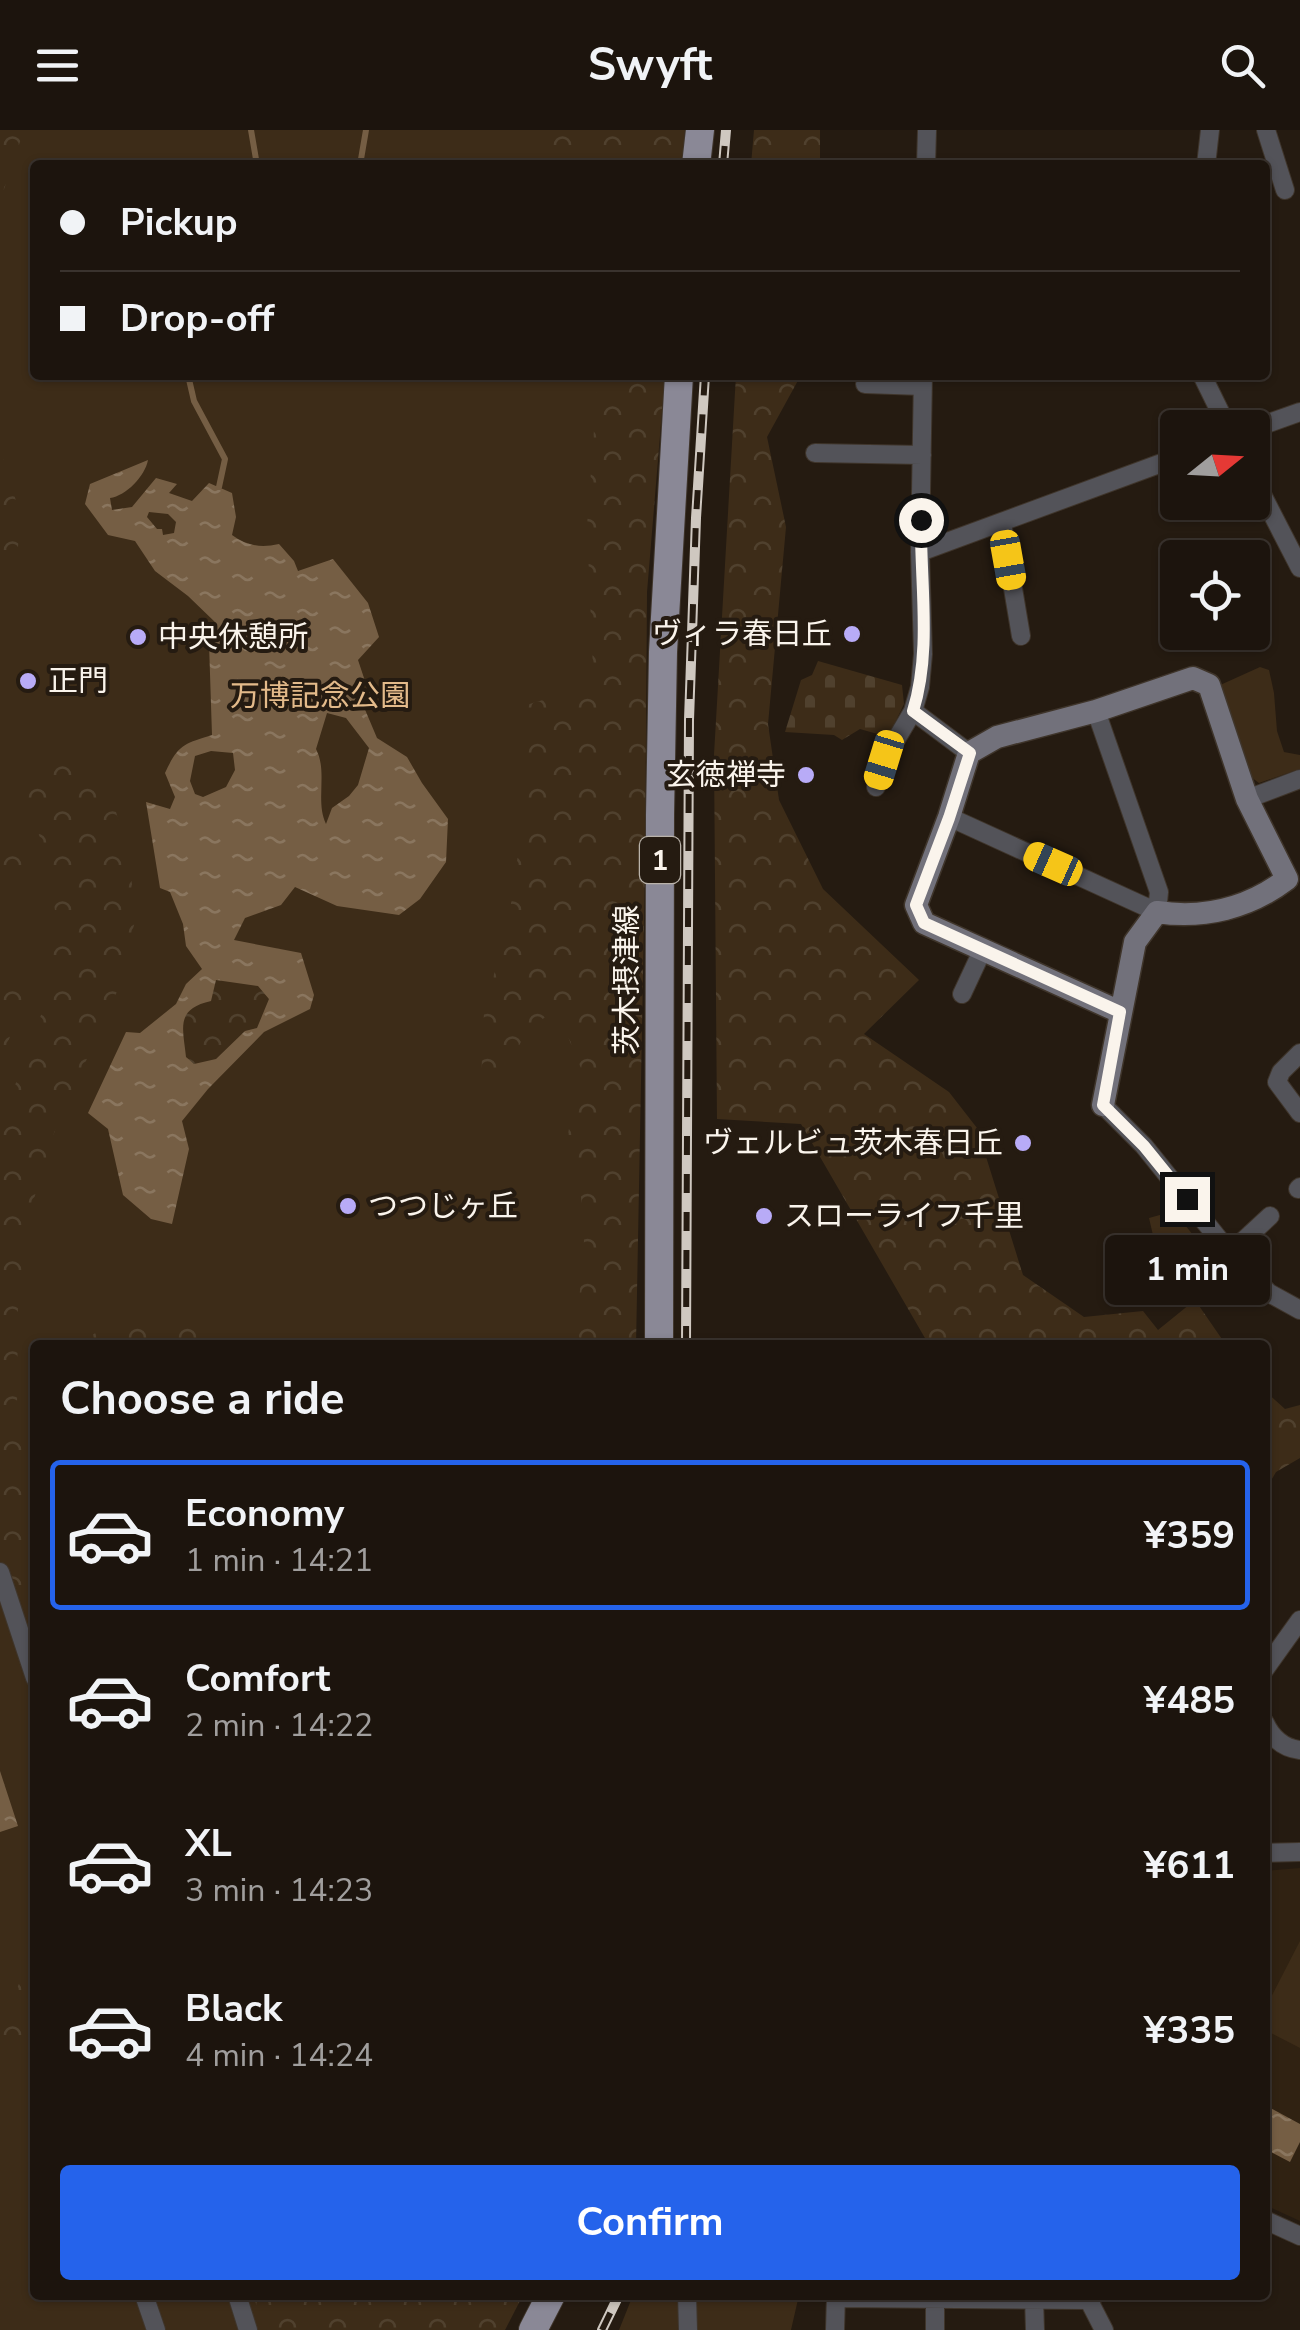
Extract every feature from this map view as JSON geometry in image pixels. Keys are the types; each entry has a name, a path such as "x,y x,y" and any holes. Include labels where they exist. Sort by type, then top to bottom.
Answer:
{"main road":[{"path":"697,160 700,130"},
{"name":"茨木摂津線","path":"659,1340 662,706 679,380"},
{"path":"533,2330 549,2300"}],"street":[{"path":"926,160 927,130"},
{"path":"1207,160 1210,130"},
{"path":"1266,130 1270,160"},
{"path":"1271,168 1285,190"},
{"path":"1204,380 1219,410"},
{"path":"865,384 922,381 920,687 913,711 884,760 876,787"},
{"path":"1270,423 1300,412"},
{"path":"815,453 922,455"},
{"path":"920,552 1160,463"},
{"path":"1270,510 1300,568"},
{"path":"1002,523 1022,636"},
{"path":"949,818 1157,912 1186,916 1224,910 1271,891 1287,879 1247,799 1209,686 1192,678 1096,712 996,737 970,753 916,905 924,923 1120,1012"},
{"path":"913,711 970,753"},
{"path":"1096,712 1159,892 1157,912 1135,942 1103,1105 1144,1146 1230,1253 1269,1293 1300,1310"},
{"path":"1247,799 1300,779"},
{"path":"962,994 983,950"},
{"path":"1300,1052 1277,1082 1300,1113"},
{"path":"1230,1253 1270,1216"},
{"path":"0,1572 30,1663"},
{"path":"1270,1662 1300,1620"},
{"path":"1270,1734 1288,1748 1300,1750"},
{"path":"1270,1854 1300,1852"},
{"path":"1270,2222 1300,2236"},
{"path":"146,2300 156,2330"},
{"path":"239,2300 248,2330"},
{"path":"687,2300 688,2330"},
{"path":"835,2330 836,2300"},
{"path":"934,2300 936,2330"},
{"path":"1034,2300 1034,2330"},
{"path":"1091,2300 1104,2330"}],"shaded area":[{"path":"1300,1868 1300,2221 1270,2207 1270,1871"}],"green space":[{"name":"万博記念公園","path":"0,130 676,130 674,160 30,160 30,380 656,380 636,764 636,1340 30,1340 30,2300 516,2300 498,2330 0,2330"},
{"path":"0,130 24,130 0,212"},
{"path":"537,130 685,130 682,160 552,160 535,134"},
{"path":"754,130 820,130 820,160 751,160"},
{"path":"598,380 665,380 647,592 636,1340 580,1340 577,1327 584,1241 579,1168 566,1145 574,1101 585,1078 557,1010 528,1028 504,1075 481,1082 484,1012 509,918 526,797 523,706 576,690 593,670 587,526"},
{"path":"736,380 798,380 767,437 786,527 768,724 779,800 823,889 919,980 864,1034 949,1092 977,1128 1023,1275 1084,1317 1143,1311 1158,1330 1195,1300 1223,1340 926,1340 801,1124 717,1119 714,755"},
{"path":"0,448 20,514 17,564 0,582"},
{"path":"149,512 168,514 177,522 174,533 163,535 147,517"},
{"path":"818,661 902,685 904,704 888,737 860,729 842,740 834,735 785,732 801,680 812,675"},
{"path":"1260,667 1269,670 1277,731 1284,752 1300,755 1300,769 1259,783 1251,777 1218,686"},
{"path":"74,759 108,782 137,912 120,985 55,1130 33,1202 18,1302 17,1406 30,1476 30,1634 0,1543 0,1126 48,996 56,917 47,858 20,780 30,761"},
{"path":"2,829 19,839 26,865 14,889 0,886"},
{"path":"0,969 12,988 25,997 0,1063"},
{"path":"216,980 258,986 269,998 257,1028 216,1059 194,1064 186,1058 183,1021 188,1009 198,1004"},
{"path":"1174,1211 1193,1235 1158,1257 1149,1218"},
{"path":"144,1317 168,1321 223,1340 86,1340 126,1320"},
{"path":"1270,1396 1285,1409 1300,1405 1300,1458 1276,1472 1270,1482"},
{"path":"1300,1941 1300,2048 1270,2033 1270,1999"},
{"path":"23,1974 30,1997 30,2015 6,2015"},
{"path":"3,2024 30,2024 30,2058 0,2036"},
{"path":"255,2300 520,2300 505,2330 265,2330"},
{"path":"631,2300 798,2300 791,2330 619,2330"}],"water":[{"path":"148,460 134,484 110,498 112,510 132,507 156,478 177,484 169,493 192,501 209,483 232,493 236,517 232,535 238,539 254,545 279,544 298,571 333,559 368,603 379,637 358,660 365,681 358,693 377,738 407,757 448,819 446,862 420,899 399,915 337,906 295,887 281,905 245,918 234,940 301,953 314,995 310,1009 264,1032 182,1121 189,1149 172,1224 151,1219 123,1195 108,1129 88,1113 126,1032 140,1033 176,1004 186,984 202,969 186,946 183,924 170,892 160,888 146,802 170,809 175,797 165,773 170,764 182,747 212,735 209,643 216,623 155,571 135,541 108,535 85,504 90,484","holes":["149,512 168,514 176,522 174,533 163,535 162,529 157,529 147,517","327,713 346,718 369,748 358,785 332,808 326,824 316,749","211,751 233,753 235,770 226,787 203,797 195,794 190,781 195,756","216,980 258,986 269,999 257,1028 245,1031 216,1059 194,1064 186,1057 184,1021 191,1009 211,1001"]},
{"path":"0,1771 18,1826 0,1832"},
{"path":"1270,2108 1300,2124 1300,2142 1290,2162 1270,2152"}],"waterway":[{"path":"251,130 256,160"},
{"path":"361,160 366,130"},
{"path":"189,380 194,401 225,459 219,487"}],"railway":[{"path":"723,160 726,130"},
{"path":"686,1340 689,720 705,380"},
{"path":"602,2330 617,2300"}],"place":[{"name":"ヴィラ春日丘","path":"852,634"},
{"name":"中央休憩所","path":"138,637"},
{"name":"正門","path":"28,681"},
{"name":"玄徳禅寺","path":"806,775"},
{"name":"ヴェルビュ茨木春日丘","path":"1023,1143"},
{"name":"つつじヶ丘","path":"348,1206"},
{"name":"スローライフ千里","path":"764,1216"}],"route":[{"path":"921,520 923,654 913,711 970,753 916,905 924,923 1120,1012 1103,1105 1144,1146 1187,1199"}]}
